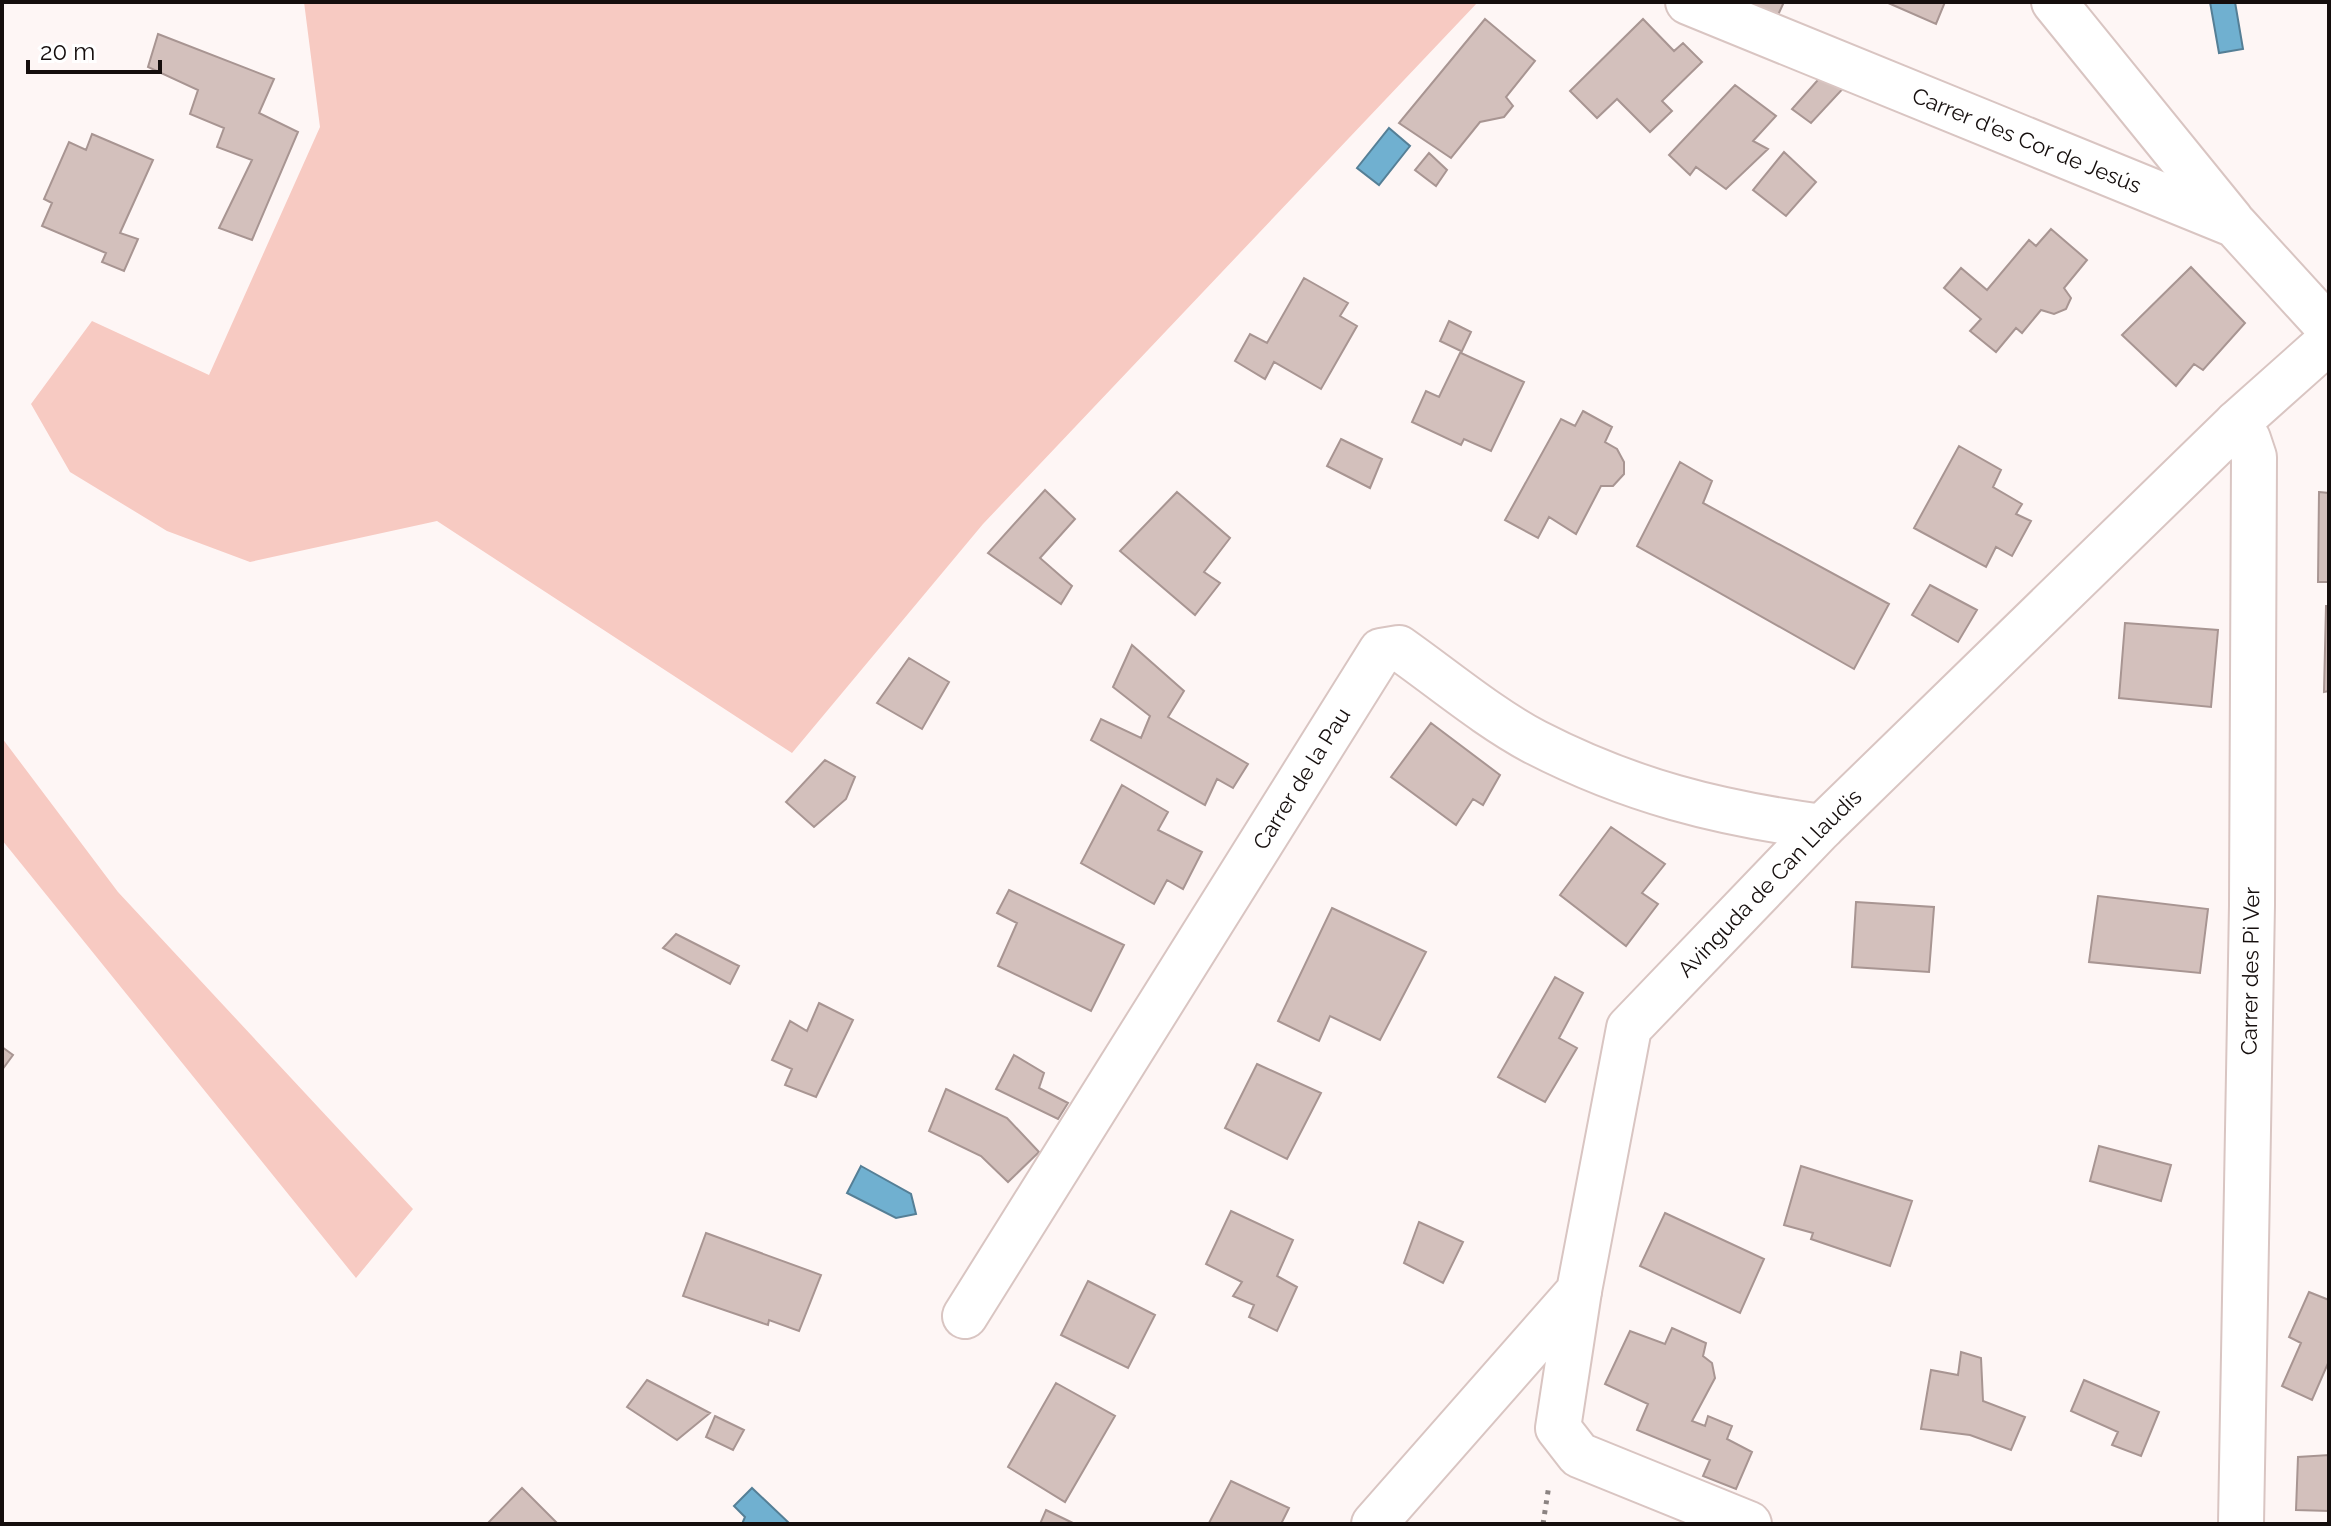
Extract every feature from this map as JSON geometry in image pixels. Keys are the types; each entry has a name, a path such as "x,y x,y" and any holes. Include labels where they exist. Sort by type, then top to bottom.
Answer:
{"street":[{"name":"Carrer d'es Cor de Jesús","path":"1688,2 2235,225 2329,328"},
{"path":"2054,2 2235,225"},
{"name":"Avinguda de Can Llaudis","path":"1749,1524 1579,1455 1558,1428 1579,1291 1629,1028 1822,827 2237,423 2329,341"},
{"name":"Carrer des Pi Ver","path":"2237,423 2254,457 2252,905 2241,1524"},
{"name":"Carrer de la Pau","path":"965,1316 1381,651 1399,648 1534,741 1605,775 1672,800 1724,813 1822,827"},
{"path":"1374,1524 1579,1291"}],"shaded area":[{"path":"304,2 1478,2 983,524 792,753 437,521 250,562 167,531 70,472 31,404 92,321 209,375 320,127"},
{"path":"2,738 118,892 413,1209 356,1278 2,840"}],"water":[{"path":"2210,2 2235,2 2243,49 2219,53"},
{"path":"1389,128 1410,146 1379,185 1357,168"},
{"path":"861,1166 911,1194 916,1214 896,1218 847,1193"},
{"path":"752,1488 789,1523 742,1524 745,1517 734,1506"}],"building":[{"path":"1746,2 1784,2 1778,15"},
{"path":"1886,2 1945,2 1936,24"},
{"path":"1485,19 1535,61 1506,97 1513,106 1504,117 1480,122 1451,158 1399,123"},
{"path":"1643,19 1674,51 1683,43 1702,62 1662,101 1672,111 1650,132 1617,99 1597,118 1570,91"},
{"path":"158,34 274,79 259,113 298,132 252,240 219,228 252,160 217,147 224,128 190,114 198,90 148,67"},
{"path":"1825,72 1850,81 1811,123 1792,109"},
{"path":"1735,85 1776,116 1753,141 1768,149 1726,189 1696,167 1690,175 1669,155"},
{"path":"92,134 153,160 120,233 138,239 124,271 102,262 106,253 42,226 52,203 44,199 69,142 86,150"},
{"path":"1784,152 1816,182 1786,216 1753,190"},
{"path":"1429,153 1447,170 1436,186 1415,170"},
{"path":"2051,229 2087,260 2064,288 2071,298 2066,309 2054,314 2041,310 2022,333 2016,328 1996,352 1970,331 1981,319 1944,288 1961,268 1987,290 2029,240 2036,246"},
{"path":"2191,267 2245,323 2203,370 2194,364 2176,386 2122,335"},
{"path":"1304,278 1348,303 1340,316 1357,326 1321,389 1274,362 1265,379 1235,361 1250,334 1267,343"},
{"path":"1449,321 1471,332 1461,353 1524,382 1491,451 1464,439 1461,445 1412,422 1426,391 1439,397 1461,351 1440,341"},
{"path":"1583,411 1612,427 1605,442 1617,449 1624,462 1624,474 1613,486 1601,486 1576,534 1549,517 1538,538 1505,520 1561,419 1575,426"},
{"path":"1341,439 1382,459 1370,488 1327,466"},
{"path":"1959,446 2001,470 1993,487 2022,504 2016,514 2031,521 2012,556 1996,547 1986,567 1914,528"},
{"path":"1680,462 1712,481 1703,503 1889,604 1854,669 1637,546"},
{"path":"1045,490 1075,519 1040,558 1072,586 1061,604 988,553"},
{"path":"1177,492 1230,538 1204,572 1220,583 1195,615 1120,551"},
{"path":"2319,492 2329,493 2329,582 2318,582"},
{"path":"1930,585 1977,610 1958,642 1912,615"},
{"path":"2326,606 2329,606 2329,691 2324,692"},
{"path":"2125,623 2218,630 2211,707 2119,698"},
{"path":"1132,645 1184,691 1168,717 1248,764 1233,788 1217,779 1205,805 1091,740 1101,719 1141,738 1150,716 1113,687"},
{"path":"909,658 949,682 922,729 877,703"},
{"path":"1431,723 1500,775 1483,805 1473,799 1456,825 1391,777"},
{"path":"825,760 855,777 846,799 814,827 786,802"},
{"path":"1122,785 1168,812 1158,830 1202,852 1183,889 1167,880 1154,904 1081,863"},
{"path":"1611,827 1665,864 1642,893 1658,904 1626,946 1560,895"},
{"path":"1009,890 1124,945 1091,1011 998,966 1017,923 997,913"},
{"path":"2098,896 2208,909 2200,973 2089,962"},
{"path":"1856,902 1934,907 1929,972 1852,967"},
{"path":"1332,908 1426,952 1380,1040 1330,1016 1319,1041 1278,1021"},
{"path":"676,934 739,966 730,984 663,948"},
{"path":"1555,977 1583,993 1559,1038 1577,1048 1545,1102 1498,1077"},
{"path":"819,1003 853,1020 816,1097 785,1085 792,1069 772,1060 790,1021 807,1031"},
{"path":"2,1047 13,1055 2,1070"},
{"path":"1014,1055 1044,1073 1039,1088 1068,1103 1058,1119 996,1089"},
{"path":"1257,1064 1321,1093 1287,1159 1225,1128"},
{"path":"946,1089 1007,1118 1039,1152 1008,1182 981,1156 929,1131"},
{"path":"2099,1146 2171,1165 2161,1201 2090,1181"},
{"path":"1801,1166 1912,1201 1890,1266 1811,1239 1813,1233 1784,1225"},
{"path":"1231,1211 1293,1240 1277,1276 1297,1287 1277,1331 1249,1317 1254,1305 1233,1296 1242,1282 1206,1264"},
{"path":"1665,1213 1764,1259 1740,1313 1640,1266"},
{"path":"1419,1222 1463,1242 1443,1283 1404,1263"},
{"path":"706,1233 821,1275 799,1331 769,1320 768,1325 683,1296"},
{"path":"1088,1281 1155,1315 1128,1368 1061,1335"},
{"path":"2309,1292 2329,1300 2329,1361 2312,1400 2282,1386 2301,1343 2289,1337"},
{"path":"1672,1328 1706,1343 1703,1356 1712,1363 1715,1378 1692,1421 1705,1426 1708,1416 1732,1426 1727,1439 1752,1452 1736,1489 1703,1476 1710,1460 1637,1430 1648,1404 1605,1384 1630,1331 1665,1344"},
{"path":"1961,1352 1981,1358 1983,1401 2025,1417 2011,1450 1970,1435 1921,1429 1931,1370 1958,1375"},
{"path":"647,1380 710,1413 677,1440 627,1407"},
{"path":"2084,1380 2159,1412 2141,1456 2112,1445 2118,1432 2071,1411"},
{"path":"1056,1383 1115,1416 1065,1502 1008,1467"},
{"path":"715,1416 744,1430 733,1450 706,1437"},
{"path":"2329,1455 2329,1511 2296,1510 2298,1457"},
{"path":"1231,1481 1289,1508 1281,1524 1209,1523"},
{"path":"522,1488 558,1524 487,1524"},
{"path":"1046,1510 1075,1524 1040,1524"}]}
